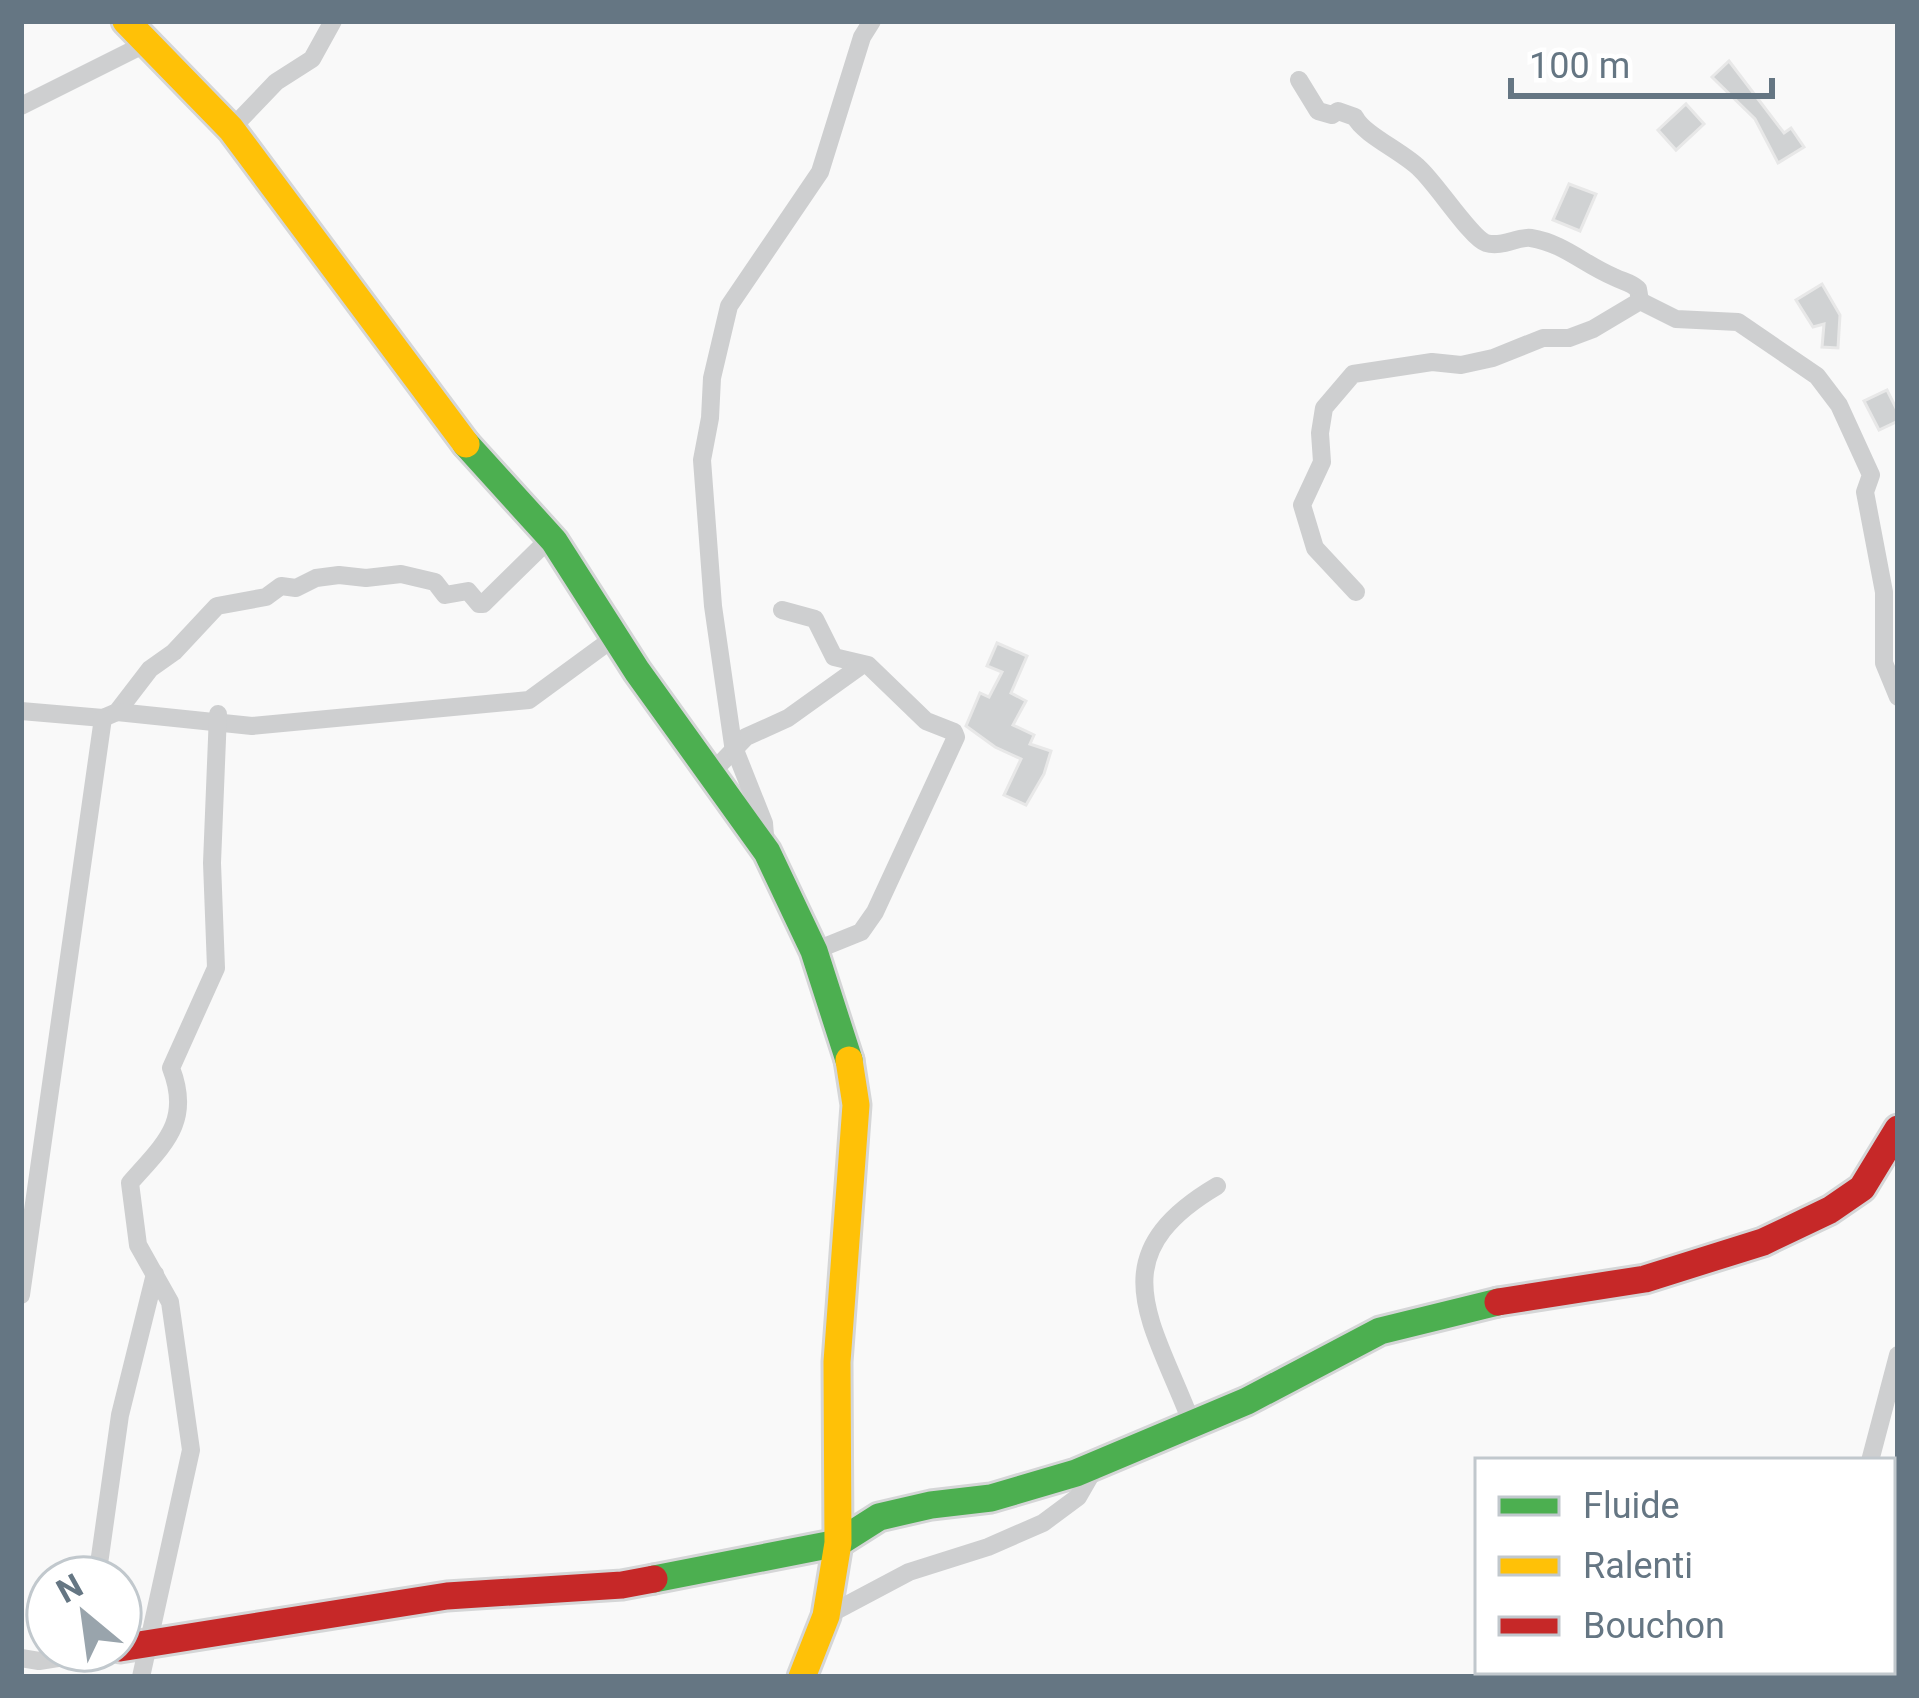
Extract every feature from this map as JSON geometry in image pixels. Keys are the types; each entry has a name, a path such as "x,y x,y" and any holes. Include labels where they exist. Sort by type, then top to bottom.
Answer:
{"street":[{"path":"126,21 231,129 460,437 554,541 615,638 767,852 814,951 850,1063 856,1105 837,1363 838,1543 826,1616 802,1677"},
{"path":"231,129 276,82 312,59 333,21"},
{"path":"767,852 764,823 735,750 706,540 702,460 712,378 729,306 820,172 862,37 872,21"},
{"path":"21,106 145,44"},
{"path":"1299,80 1318,111 1354,117 1358,125 1422,170 1477,238 1492,245 1529,237 1554,243 1630,282 1640,302"},
{"path":"1356,592 1315,548 1303,505 1322,461 1324,408 1345,382 1364,371 1432,362 1461,365 1510,353 1543,338 1569,338 1605,325 1640,302"},
{"path":"1640,302 1676,319 1738,322 1817,376 1833,396 1871,476 1865,492 1884,592 1884,663 1898,697"},
{"path":"21,1295 110,715 150,669 174,652 217,606 266,597 281,586 296,588 316,578 400,574 435,582 445,595 468,591 483,604 554,541"},
{"path":"782,610 815,619 834,657 877,672 926,722 956,737 875,912 861,932 814,951"},
{"path":"21,711 218,718 252,725 529,700 615,638"},
{"path":"706,767 735,750 746,737 783,721 862,665"},
{"path":"144,1567 190,1450 170,1302 138,1245 130,1183 174,1133 180,1091 171,1068 216,968 212,863 218,718"},
{"path":"144,1644 447,1596 622,1586 838,1543 880,1517 992,1498 1097,1464 1247,1401 1380,1331 1514,1298 1645,1280 1762,1242 1862,1189 1898,1129"},
{"path":"1192,1424 1142,1294 1145,1259 1182,1206 1217,1186"},
{"path":"100,1554 120,1415 154,1274"},
{"path":"1871,1458 1898,1355"},
{"path":"826,1616 909,1572 988,1547 1042,1523 1078,1496 1097,1464"}],"building":[{"path":"1729,61 1784,133 1791,128 1804,147 1778,163 1755,119 1712,77"},
{"path":"1686,104 1704,124 1676,150 1658,130"},
{"path":"1569,184 1596,194 1580,231 1553,220"},
{"path":"1822,284 1840,315 1838,348 1822,347 1824,324 1813,327 1796,300"},
{"path":"1887,390 1898,421 1879,430 1864,401"},
{"path":"997,643 1027,656 1011,693 1026,701 1013,725 1034,735 1030,744 1051,751 1026,805 1004,795 1021,759 966,726 980,693 989,697 1002,672 987,666"}],"traffic: fast":[{"path":"466,444 554,541 637,671 767,852 814,951 849,1060"},
{"path":"654,1579 838,1543 879,1517 991,1498 1076,1473 1247,1401 1380,1331 1498,1302"}],"traffic: slow":[{"path":"126,21 231,129 466,444"},
{"path":"802,1677 826,1616 838,1543 837,1362 856,1105 849,1060"}],"traffic: jam":[{"path":"1498,1302 1645,1279 1763,1242 1830,1210 1862,1188 1898,1129"},
{"path":"144,1644 447,1596 654,1579"}]}
